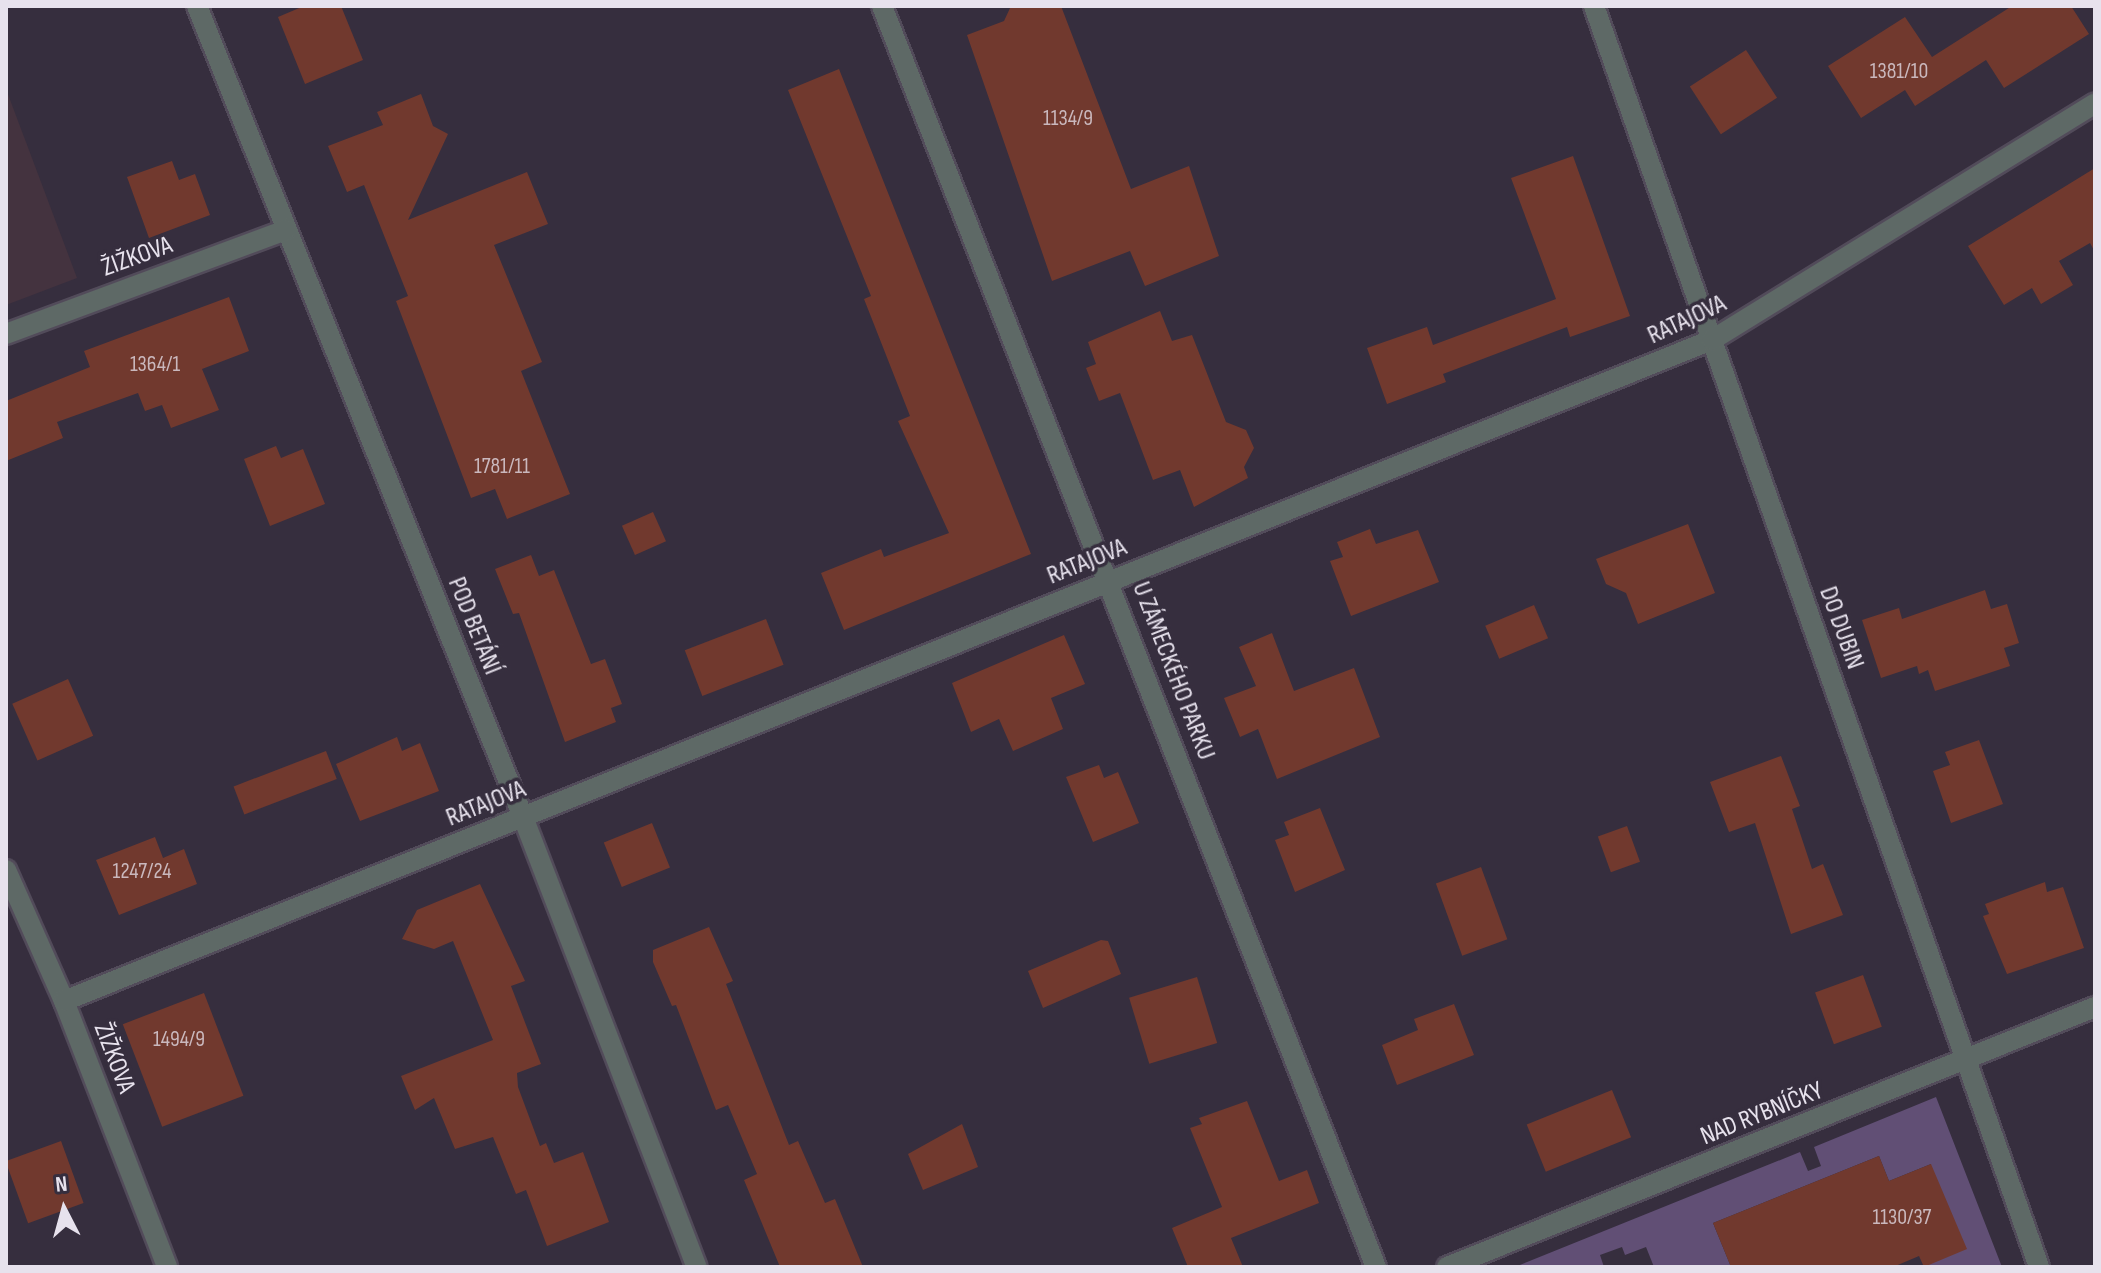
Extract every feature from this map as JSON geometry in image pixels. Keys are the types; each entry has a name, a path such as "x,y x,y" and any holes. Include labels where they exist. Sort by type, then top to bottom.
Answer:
{"street":[{"name":"POD BETÁNÍ","path":"197,6 523,817 697,1267"},
{"name":"U ZÁMECKÉHO PARKU","path":"882,6 1110,580 1376,1267"},
{"name":"DO DUBIN","path":"1594,6 2039,1267"},
{"name":"RATAJOVA","path":"64,1001 1712,340 2095,103"},
{"name":"ŽIŽKOVA","path":"6,334 286,230"},
{"name":"ŽIŽKOVA","path":"6,870 64,1001 167,1267"},
{"name":"NAD RYBNÍČKY","path":"1447,1267 2095,1007"}],"shaded area":[{"path":"6,89 77,278 6,305"},
{"path":"1936,1097 2002,1267 1926,1267 1931,1164 1889,1181 1879,1156 1713,1223 1731,1267 1654,1267 1646,1247 1625,1255 1622,1247 1600,1255 1604,1267 1515,1267 1800,1152 1808,1171 1821,1166 1814,1147"}],"building":[{"path":"304,6 341,6 363,60 305,84 278,17"},
{"path":"1011,6 1061,6 1131,189 1189,166 1219,256 1145,286 1130,251 1052,281 967,35 1004,21"},
{"path":"2012,6 2071,6 2089,34 2004,88 1986,60 1915,106 1905,90 1861,118 1828,66 1905,17 1932,57"},
{"path":"1746,50 1777,98 1721,134 1690,86"},
{"path":"839,69 1031,554 844,630 821,573 881,549 884,557 949,533 898,421 910,416 864,299 871,296 788,90"},
{"path":"421,94 433,126 448,134 408,220 527,172 548,224 494,245 542,362 521,371 570,494 507,519 495,489 471,498 396,301 408,296 364,185 347,192 328,146 383,125 377,112"},
{"path":"1573,156 1630,316 1570,337 1567,327 1443,374 1446,382 1387,404 1367,348 1427,327 1433,345 1556,299 1511,178"},
{"path":"172,161 179,180 195,174 210,215 149,238 127,177"},
{"path":"2095,168 2095,252 2090,243 2059,261 2073,285 2041,304 2032,288 2004,305 1968,246"},
{"path":"229,297 249,351 202,369 219,410 171,428 162,405 145,411 138,393 57,422 63,438 6,461 6,401 90,367 84,351"},
{"path":"1160,311 1172,341 1192,335 1226,422 1246,430 1254,448 1244,467 1248,478 1194,507 1180,470 1153,480 1120,393 1099,401 1086,368 1096,364 1088,342"},
{"path":"276,446 281,458 303,449 325,504 270,526 244,459"},
{"path":"653,512 666,541 635,555 622,526"},
{"path":"1688,524 1715,593 1638,624 1626,593 1606,584 1596,559"},
{"path":"1370,529 1376,544 1418,530 1439,582 1351,616 1330,561 1343,557 1337,542"},
{"path":"531,555 539,576 554,570 591,664 605,659 622,704 611,708 616,722 565,742 519,613 513,614 495,569"},
{"path":"1985,590 1991,609 2007,604 2019,643 2004,648 2010,666 1935,691 1928,670 1919,674 1917,666 1881,678 1862,620 1899,608 1902,619"},
{"path":"1534,605 1548,638 1499,659 1485,626"},
{"path":"766,619 784,665 702,696 685,650"},
{"path":"1272,633 1294,691 1354,668 1380,737 1277,779 1258,729 1240,737 1224,698 1256,686 1239,647"},
{"path":"1064,635 1085,684 1051,698 1063,729 1013,751 999,719 971,732 952,683"},
{"path":"68,679 93,736 37,760 12,704"},
{"path":"397,737 402,751 420,743 439,791 360,821 336,764"},
{"path":"1979,740 2003,804 1951,823 1933,771 1950,765 1945,752"},
{"path":"326,751 337,779 244,814 234,786"},
{"path":"1781,756 1800,806 1792,809 1812,869 1823,864 1843,915 1791,934 1755,823 1729,832 1710,782"},
{"path":"1099,765 1104,778 1118,772 1139,823 1093,842 1066,777"},
{"path":"1320,808 1345,870 1295,892 1275,840 1289,835 1284,822"},
{"path":"652,823 670,868 622,887 604,842"},
{"path":"1627,826 1640,862 1611,872 1598,837"},
{"path":"155,837 163,858 184,849 197,884 119,915 96,860"},
{"path":"1481,867 1507,939 1462,956 1436,883"},
{"path":"2045,882 2047,892 2063,887 2084,948 2007,974 1983,916 1989,914 1985,904"},
{"path":"480,884 525,981 511,986 541,1064 517,1073 518,1087 540,1146 546,1143 554,1163 583,1152 609,1222 547,1246 526,1190 516,1194 493,1137 455,1149 434,1098 415,1110 401,1076 493,1040 453,941 434,949 402,939 417,910"},
{"path":"709,927 733,981 726,984 789,1145 798,1141 825,1203 835,1199 863,1267 780,1267 744,1180 757,1174 728,1105 716,1110 676,1005 672,1006 653,962 653,950"},
{"path":"1101,940 1108,941 1121,974 1043,1008 1028,971"},
{"path":"1863,975 1882,1027 1834,1044 1815,992"},
{"path":"1197,977 1217,1043 1149,1064 1129,998"},
{"path":"204,993 243,1096 162,1127 123,1024"},
{"path":"1454,1004 1474,1055 1397,1085 1382,1045 1418,1030 1414,1019"},
{"path":"1612,1090 1631,1137 1546,1172 1527,1124"},
{"path":"1247,1101 1279,1181 1307,1170 1319,1203 1231,1238 1243,1267 1188,1267 1172,1228 1222,1207 1190,1128 1202,1124 1199,1118"},
{"path":"962,1124 978,1167 923,1190 908,1154"},
{"path":"61,1141 84,1203 28,1223 6,1161"},
{"path":"1879,1156 1889,1181 1931,1164 1967,1249 1924,1267 1919,1256 1893,1267 1731,1267 1713,1223"}]}
